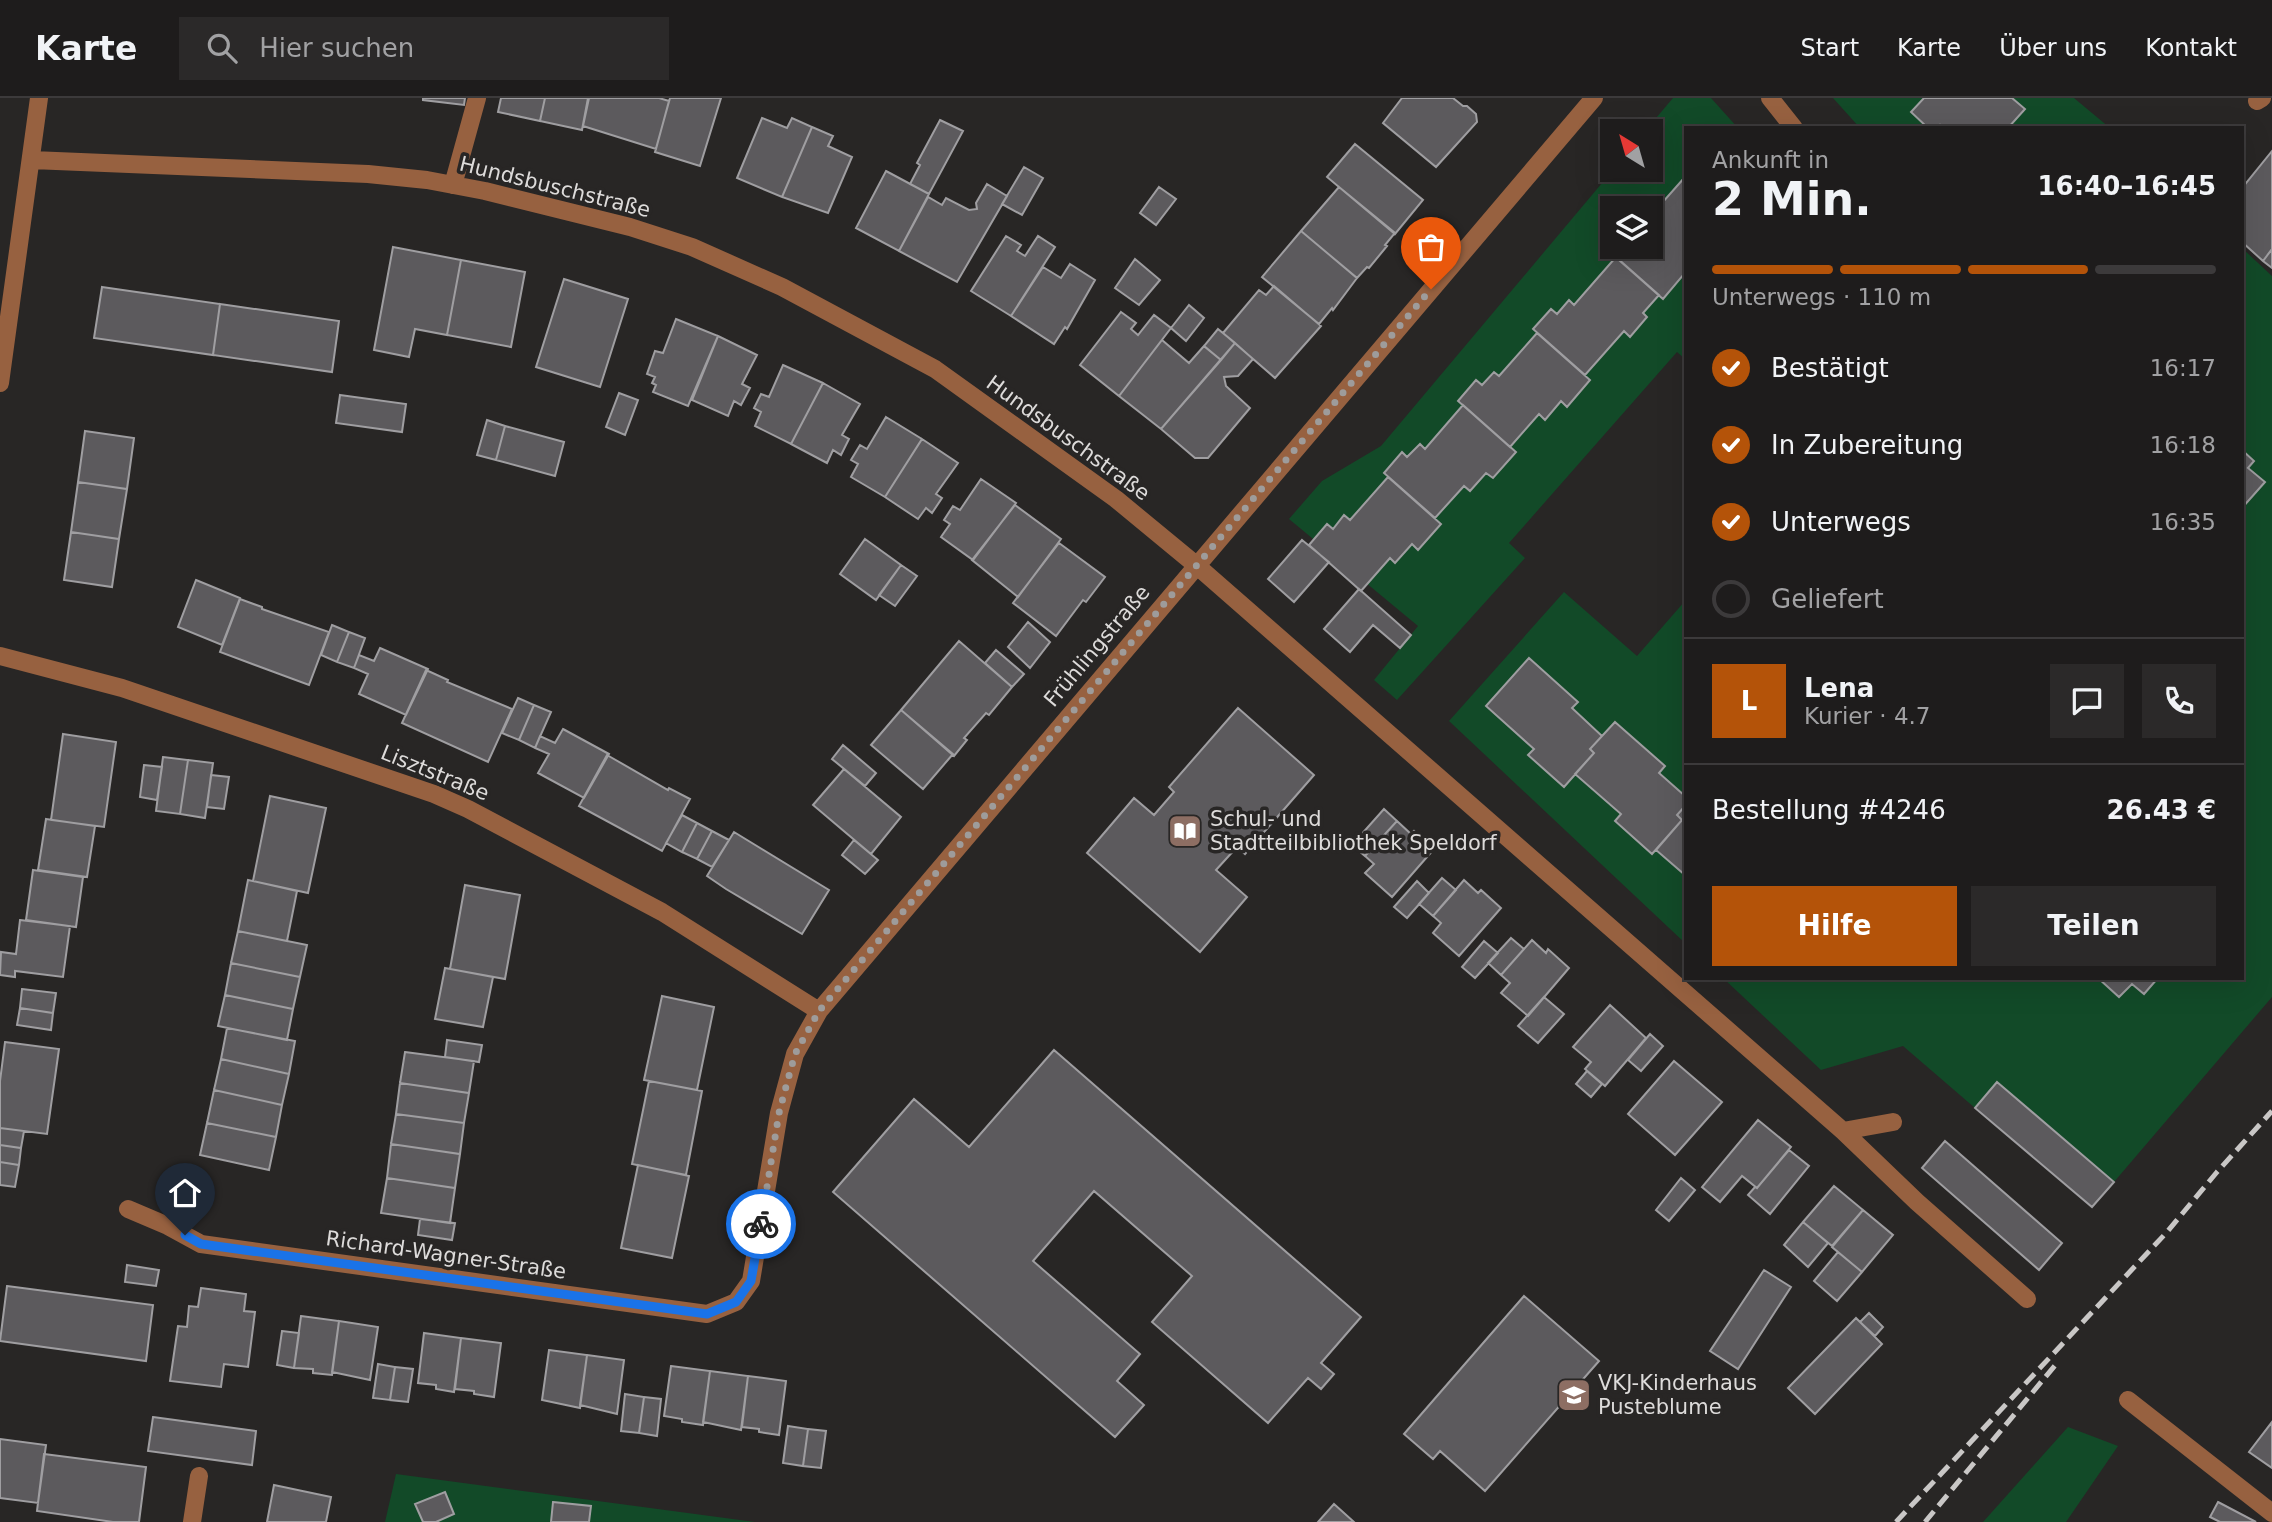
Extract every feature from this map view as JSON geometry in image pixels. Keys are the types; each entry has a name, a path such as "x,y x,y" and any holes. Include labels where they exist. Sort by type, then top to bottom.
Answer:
{"street":[{"path":"1,375 39,98"},
{"path":"453,185 477,98"},
{"name":"Frühlingstraße","path":"751,1281 779,1113 795,1054 819,1011 1594,98"},
{"path":"1770,98 1792,126"},
{"name":"Hundsbuschstraße","path":"32,160 368,174 453,185 630,226 692,247 782,287 935,369 1116,499 1196,565 1843,1131 1917,1202 2027,1299"},
{"name":"Lisztstraße","path":"0,656 122,688 434,794 515,833 662,912 819,1011"},
{"path":"1843,1131 1893,1122"},
{"name":"Richard-Wagner-Straße","path":"128,1209 201,1244 707,1314 736,1302 751,1281"},
{"path":"2128,1400 2272,1513"},
{"path":"192,1522 199,1476"}],"green space":[{"path":"1673,98 1711,98 1736,126 1684,126 1684,358 1677,352 1509,543 1525,558 1397,700 1374,680 1418,626 1289,519 1322,481 1381,446 1603,182 1663,182 1663,119 1655,119"},
{"path":"1833,98 2074,98 2108,126 1858,126"},
{"path":"2244,250 2272,276 2272,997 2114,1182 1997,1083 1975,1108 1903,1046 1821,1070 1725,980 2244,980"},
{"path":"1564,592 1637,656 1684,602 1684,942 1449,721"},
{"path":"2068,1427 2118,1446 2066,1522 1983,1522"},
{"path":"396,1474 755,1522 385,1522"}],"building":[{"path":"423,98 465,98 464,105"},
{"path":"501,98 545,98 540,121 498,112"},
{"path":"545,98 588,98 582,130 540,121"},
{"path":"589,98 659,98 669,101 656,149 583,126"},
{"path":"670,98 721,98 700,166 655,152"},
{"path":"1402,98 1453,98 1476,114 1477,122 1436,167 1383,123"},
{"path":"1924,98 2012,98 2025,109 2010,126 1926,126 1911,112"},
{"path":"762,118 787,128 792,118 812,127 782,197 737,178"},
{"path":"940,120 963,131 929,194 910,184 920,165 917,163"},
{"path":"812,127 833,136 828,146 852,157 828,213 782,197"},
{"path":"1355,144 1423,200 1395,234 1327,177"},
{"path":"2272,151 2272,249 2263,261 2244,244 2244,186"},
{"path":"1024,167 1043,178 1022,215 1002,204"},
{"path":"886,171 929,194 899,251 856,228"},
{"path":"1684,178 1684,274 1663,299 1618,259 1663,259 1663,202"},
{"path":"987,184 1007,196 957,282 899,251 928,197 942,205 946,198 969,210 977,209 976,203"},
{"path":"1159,187 1176,199 1156,225 1140,213"},
{"path":"1339,187 1395,233 1369,268 1357,278 1301,231"},
{"path":"1301,231 1357,278 1319,324 1262,277"},
{"path":"1006,236 1021,245 1017,251 1025,256 1038,236 1055,247 1011,316 971,291"},
{"path":"393,247 461,260 447,335 415,329 409,357 374,350"},
{"path":"2272,249 2272,268 2263,261"},
{"path":"1135,259 1160,280 1139,305 1115,288"},
{"path":"1614,259 1618,259 1659,295 1643,313 1647,317 1630,337 1624,331 1585,375 1533,329 1551,309 1557,314 1569,300 1574,305"},
{"path":"461,260 525,272 511,347 447,335"},
{"path":"1070,264 1095,280 1067,329 1065,327 1054,344 1011,316 1043,267 1061,278"},
{"path":"564,279 628,299 600,387 536,367"},
{"path":"1274,286 1321,326 1275,378 1223,333 1259,290 1266,295"},
{"path":"102,287 220,304 213,355 94,338"},
{"path":"220,304 339,321 332,372 213,355"},
{"path":"1189,305 1204,318 1186,341 1171,328"},
{"path":"1121,312 1136,323 1131,329 1138,335 1154,315 1171,328 1119,396 1080,365"},
{"path":"676,319 718,336 688,406 653,392 656,385 652,383 655,377 647,374 655,351 663,353"},
{"path":"1218,329 1235,343 1221,360 1204,346"},
{"path":"1537,333 1590,380 1567,407 1561,401 1545,420 1539,414 1510,447 1458,401 1476,380 1482,385 1494,372 1499,376"},
{"path":"718,336 757,355 742,384 750,388 741,405 734,401 728,416 692,400"},
{"path":"1162,340 1189,363 1204,346 1221,360 1161,429 1119,396"},
{"path":"1235,343 1253,359 1238,376 1224,377 1226,386 1250,408 1208,458 1195,458 1161,429"},
{"path":"783,365 823,383 791,444 755,426 761,412 754,408 761,394 769,397"},
{"path":"823,383 860,404 842,435 849,439 841,455 833,450 827,463 791,444"},
{"path":"619,393 638,400 625,435 606,427"},
{"path":"340,395 406,404 402,432 336,423"},
{"path":"1463,405 1516,452 1493,478 1486,473 1470,491 1464,486 1435,518 1384,473 1402,452 1407,457 1420,444 1425,449"},
{"path":"886,417 922,439 885,497 851,477 858,464 851,460 860,445 867,449"},
{"path":"487,420 505,426 496,460 477,455"},
{"path":"505,426 564,442 555,476 496,460"},
{"path":"85,431 134,438 127,489 78,482"},
{"path":"922,439 958,463 936,494 942,498 932,513 926,508 918,519 885,497"},
{"path":"2244,452 2254,461 2248,468 2265,482 2244,506"},
{"path":"1388,477 1441,524 1418,550 1412,544 1395,563 1390,558 1361,591 1309,545 1327,524 1333,529 1344,515 1350,520"},
{"path":"981,479 1016,503 973,560 941,537 950,524 944,520 953,506 960,510"},
{"path":"78,482 127,489 119,539 71,532"},
{"path":"1015,505 1061,539 1018,597 972,560"},
{"path":"71,532 119,539 112,587 64,580"},
{"path":"865,539 901,565 876,600 840,574"},
{"path":"1302,540 1329,562 1294,602 1268,579"},
{"path":"1059,543 1105,577 1086,602 1083,600 1056,636 1013,603"},
{"path":"901,565 917,576 895,606 879,595"},
{"path":"196,580 240,598 222,645 178,627"},
{"path":"1359,589 1411,635 1400,648 1373,625 1350,652 1324,629"},
{"path":"240,599 329,632 309,685 220,652"},
{"path":"1028,622 1050,642 1030,668 1008,647"},
{"path":"332,625 349,632 337,662 321,655"},
{"path":"349,632 365,638 354,668 337,662"},
{"path":"959,641 1012,687 989,715 986,713 964,738 967,740 954,756 901,710"},
{"path":"380,648 428,669 406,715 359,694 368,674 354,668 359,655 374,661"},
{"path":"996,650 1024,674 1012,687 985,663"},
{"path":"1529,658 1578,702 1572,708 1602,736 1590,749 1594,753 1564,787 1528,755 1534,749 1486,706"},
{"path":"426,670 448,680 447,682 512,709 488,762 402,723"},
{"path":"518,698 534,705 519,740 502,733"},
{"path":"534,705 551,712 535,748 519,740"},
{"name":"Schul- und Stadtteilbibliothek Speldorf","path":"1238,708 1314,775 1245,854 1237,847 1216,870 1247,897 1200,952 1087,853 1134,798 1154,815 1174,792 1169,787"},
{"path":"901,710 953,754 923,789 871,745"},
{"path":"1615,722 1665,766 1659,773 1684,795 1684,807 1677,815 1682,820 1652,854 1615,821 1621,814 1575,774 1594,753 1590,749"},
{"path":"563,729 609,754 584,798 538,773 549,754 535,748 540,736 555,743"},
{"path":"63,734 116,742 104,827 51,820"},
{"path":"843,745 876,773 865,786 832,759"},
{"path":"607,755 668,790 669,788 690,799 662,851 579,806"},
{"path":"163,757 188,760 180,814 156,811"},
{"path":"188,760 213,763 205,818 180,814"},
{"path":"144,765 162,767 157,800 140,797"},
{"path":"844,769 901,817 871,854 813,805"},
{"path":"211,775 229,777 224,809 207,807"},
{"path":"270,796 326,808 308,893 253,881"},
{"path":"1684,807 1684,874 1656,850 1682,820 1677,815"},
{"path":"1384,809 1397,821 1365,856 1352,845"},
{"path":"682,815 697,823 682,852 666,843"},
{"path":"46,819 95,826 87,877 38,870"},
{"path":"1397,821 1411,834 1414,831 1434,849 1392,897 1365,873 1374,864 1365,856"},
{"path":"697,823 712,831 697,859 682,852"},
{"path":"712,831 729,840 712,867 697,859"},
{"path":"734,832 829,890 802,934 707,876"},
{"path":"854,840 878,860 865,874 842,855"},
{"path":"33,870 83,877 76,927 26,920"},
{"path":"1442,878 1456,890 1433,916 1419,904"},
{"path":"248,880 297,891 287,941 238,931"},
{"path":"1464,880 1478,893 1481,890 1501,908 1459,956 1433,933 1441,923 1433,916"},
{"path":"1417,881 1429,893 1407,918 1394,907"},
{"path":"465,885 520,895 505,979 450,969"},
{"path":"20,920 70,926 63,977 15,971 15,977 0,975 1,952 16,954"},
{"path":"238,931 307,945 300,977 231,963"},
{"path":"1511,938 1524,949 1501,975 1488,963"},
{"path":"1532,940 1546,953 1548,949 1569,968 1528,1016 1501,993 1510,983 1501,975"},
{"path":"1484,941 1498,953 1475,978 1462,967"},
{"path":"231,963 300,977 293,1009 225,995"},
{"path":"445,968 493,977 483,1027 435,1019"},
{"path":"2100,980 2156,980 2144,994 2132,984 2119,997"},
{"path":"22,989 56,993 53,1013 20,1008"},
{"path":"225,995 293,1009 287,1040 218,1026"},
{"path":"662,996 714,1007 697,1090 644,1080"},
{"path":"1544,997 1564,1014 1538,1043 1518,1026"},
{"path":"1610,1005 1646,1038 1605,1086 1585,1069 1591,1062 1573,1047"},
{"path":"20,1008 53,1013 51,1030 17,1025"},
{"path":"227,1028 295,1041 289,1074 221,1059"},
{"path":"1650,1034 1663,1046 1641,1071 1628,1060"},
{"path":"447,1040 482,1045 479,1062 445,1057"},
{"path":"5,1042 59,1049 47,1134 0,1128 0,1081"},
{"path":"1054,1050 1361,1317 1321,1363 1334,1374 1321,1389 1308,1378 1268,1423 1152,1322 1192,1276 1094,1191 1033,1261 1140,1354 1117,1381 1144,1405 1115,1437 833,1192 914,1099 969,1147"},
{"path":"405,1052 474,1061 469,1093 400,1083"},
{"path":"221,1059 289,1074 282,1105 214,1090"},
{"path":"1674,1061 1722,1102 1675,1155 1628,1114"},
{"path":"1587,1071 1602,1084 1591,1097 1576,1084"},
{"path":"649,1081 702,1091 686,1175 632,1164"},
{"path":"1997,1082 2114,1182 2092,1207 1975,1108"},
{"path":"400,1083 469,1093 464,1123 396,1114"},
{"path":"214,1090 282,1105 276,1137 207,1123"},
{"path":"396,1114 464,1123 460,1154 391,1144"},
{"path":"1758,1120 1791,1147 1757,1188 1742,1176 1720,1202 1702,1187"},
{"path":"207,1123 276,1137 269,1170 200,1155"},
{"path":"0,1128 24,1131 21,1148 0,1145"},
{"path":"1945,1141 2062,1243 2039,1270 1922,1168"},
{"path":"391,1144 460,1154 455,1188 387,1178"},
{"path":"0,1145 21,1148 19,1165 0,1162"},
{"path":"1789,1150 1809,1166 1770,1214 1748,1195"},
{"path":"0,1162 19,1165 15,1187 0,1185"},
{"path":"638,1165 689,1176 672,1258 621,1248"},
{"path":"387,1178 455,1188 450,1223 381,1213"},
{"path":"1681,1178 1695,1190 1669,1221 1656,1210"},
{"path":"1834,1186 1863,1210 1832,1246 1803,1222"},
{"path":"1863,1210 1893,1235 1862,1272 1832,1247"},
{"path":"420,1219 455,1223 452,1240 418,1235"},
{"path":"1803,1222 1828,1243 1808,1267 1784,1245"},
{"path":"1838,1252 1862,1272 1837,1301 1814,1281"},
{"path":"127,1265 159,1270 156,1286 125,1282"},
{"path":"1764,1270 1791,1287 1738,1369 1710,1351"},
{"path":"7,1286 153,1305 146,1361 0,1341"},
{"path":"201,1288 246,1294 244,1311 255,1312 248,1367 224,1364 221,1387 170,1381 178,1326 187,1327 189,1306 198,1307"},
{"path":"1524,1296 1599,1361 1485,1491 1440,1451 1433,1459 1404,1434"},
{"path":"1869,1313 1883,1327 1875,1336 1860,1322"},
{"path":"301,1316 339,1321 332,1375 313,1373 313,1369 294,1368"},
{"path":"1856,1318 1882,1344 1815,1414 1788,1388"},
{"path":"339,1321 378,1327 370,1380 332,1372"},
{"path":"282,1331 299,1333 294,1368 277,1365"},
{"path":"424,1333 461,1338 454,1392 436,1389 436,1385 418,1383"},
{"path":"461,1338 501,1343 494,1397 455,1389"},
{"path":"549,1350 587,1355 580,1408 542,1400"},
{"path":"587,1355 624,1360 617,1414 580,1405"},
{"path":"378,1364 395,1367 390,1400 373,1398"},
{"path":"671,1366 710,1371 703,1425 664,1416"},
{"path":"395,1367 413,1369 408,1402 390,1400"},
{"path":"710,1371 748,1376 741,1430 703,1422"},
{"path":"748,1376 786,1381 779,1435 742,1427"},
{"path":"625,1394 644,1397 639,1433 621,1431"},
{"path":"644,1397 661,1399 657,1436 639,1433"},
{"path":"153,1417 256,1431 252,1465 148,1451"},
{"path":"2272,1422 2272,1468 2249,1452"},
{"path":"788,1426 808,1429 803,1466 783,1463"},
{"path":"808,1429 826,1431 821,1468 803,1466"},
{"path":"0,1439 46,1445 38,1503 0,1498"},
{"path":"44,1454 146,1467 139,1522 113,1522 37,1511"},
{"path":"274,1485 331,1497 326,1522 267,1522"},
{"path":"445,1492 454,1514 436,1522 423,1522 415,1504"},
{"path":"553,1502 591,1506 589,1522 551,1522"},
{"path":"2218,1502 2256,1522 2220,1522 2210,1517"},
{"path":"1334,1504 1354,1522 1318,1522"}],"railway":[{"path":"1896,1522 2167,1232 2272,1111"},
{"path":"1925,1522 2057,1363"}],"way so far":[{"path":"761,1224 784,1094 795,1054 819,1011 1431,289"}],"place":[{"name":"Schul- und Stadtteilbibliothek Speldorf","path":"1185,831"},
{"name":"VKJ-Kinderhaus Pusteblume","path":"1574,1395"}],"route":[{"path":"185,1235 201,1244 707,1314 736,1302 751,1281 761,1224"}]}
